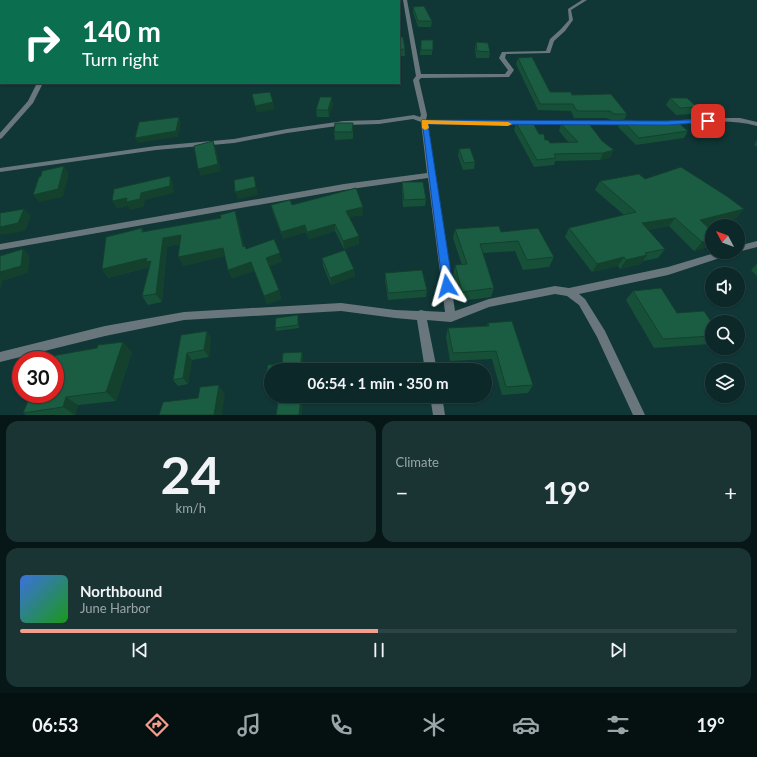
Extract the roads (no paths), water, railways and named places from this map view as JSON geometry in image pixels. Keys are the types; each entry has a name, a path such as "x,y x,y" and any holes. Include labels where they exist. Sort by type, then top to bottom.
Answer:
{"street":[{"path":"405,0 419,76 416,80 424,114 423,121 432,175 451,317"},
{"path":"419,76 507,76 510,70 502,58 504,53 548,52 552,40 564,30 570,20 569,10 585,0"},
{"path":"0,137 31,102 40,84"},
{"path":"0,170 156,148 234,141 287,131 344,123 379,122 414,117 423,121 637,123"},
{"path":"660,123 736,119 753,121 757,124"},
{"path":"0,247 344,187 432,175"},
{"path":"745,248 757,244"},
{"path":"0,357 149,322 184,316 341,307 395,314 422,314 451,317 489,303 556,290 569,292 668,271 707,259"},
{"path":"569,292 582,302 601,334 639,415"},
{"path":"422,314 430,363"},
{"path":"437,403 439,415"}]}
